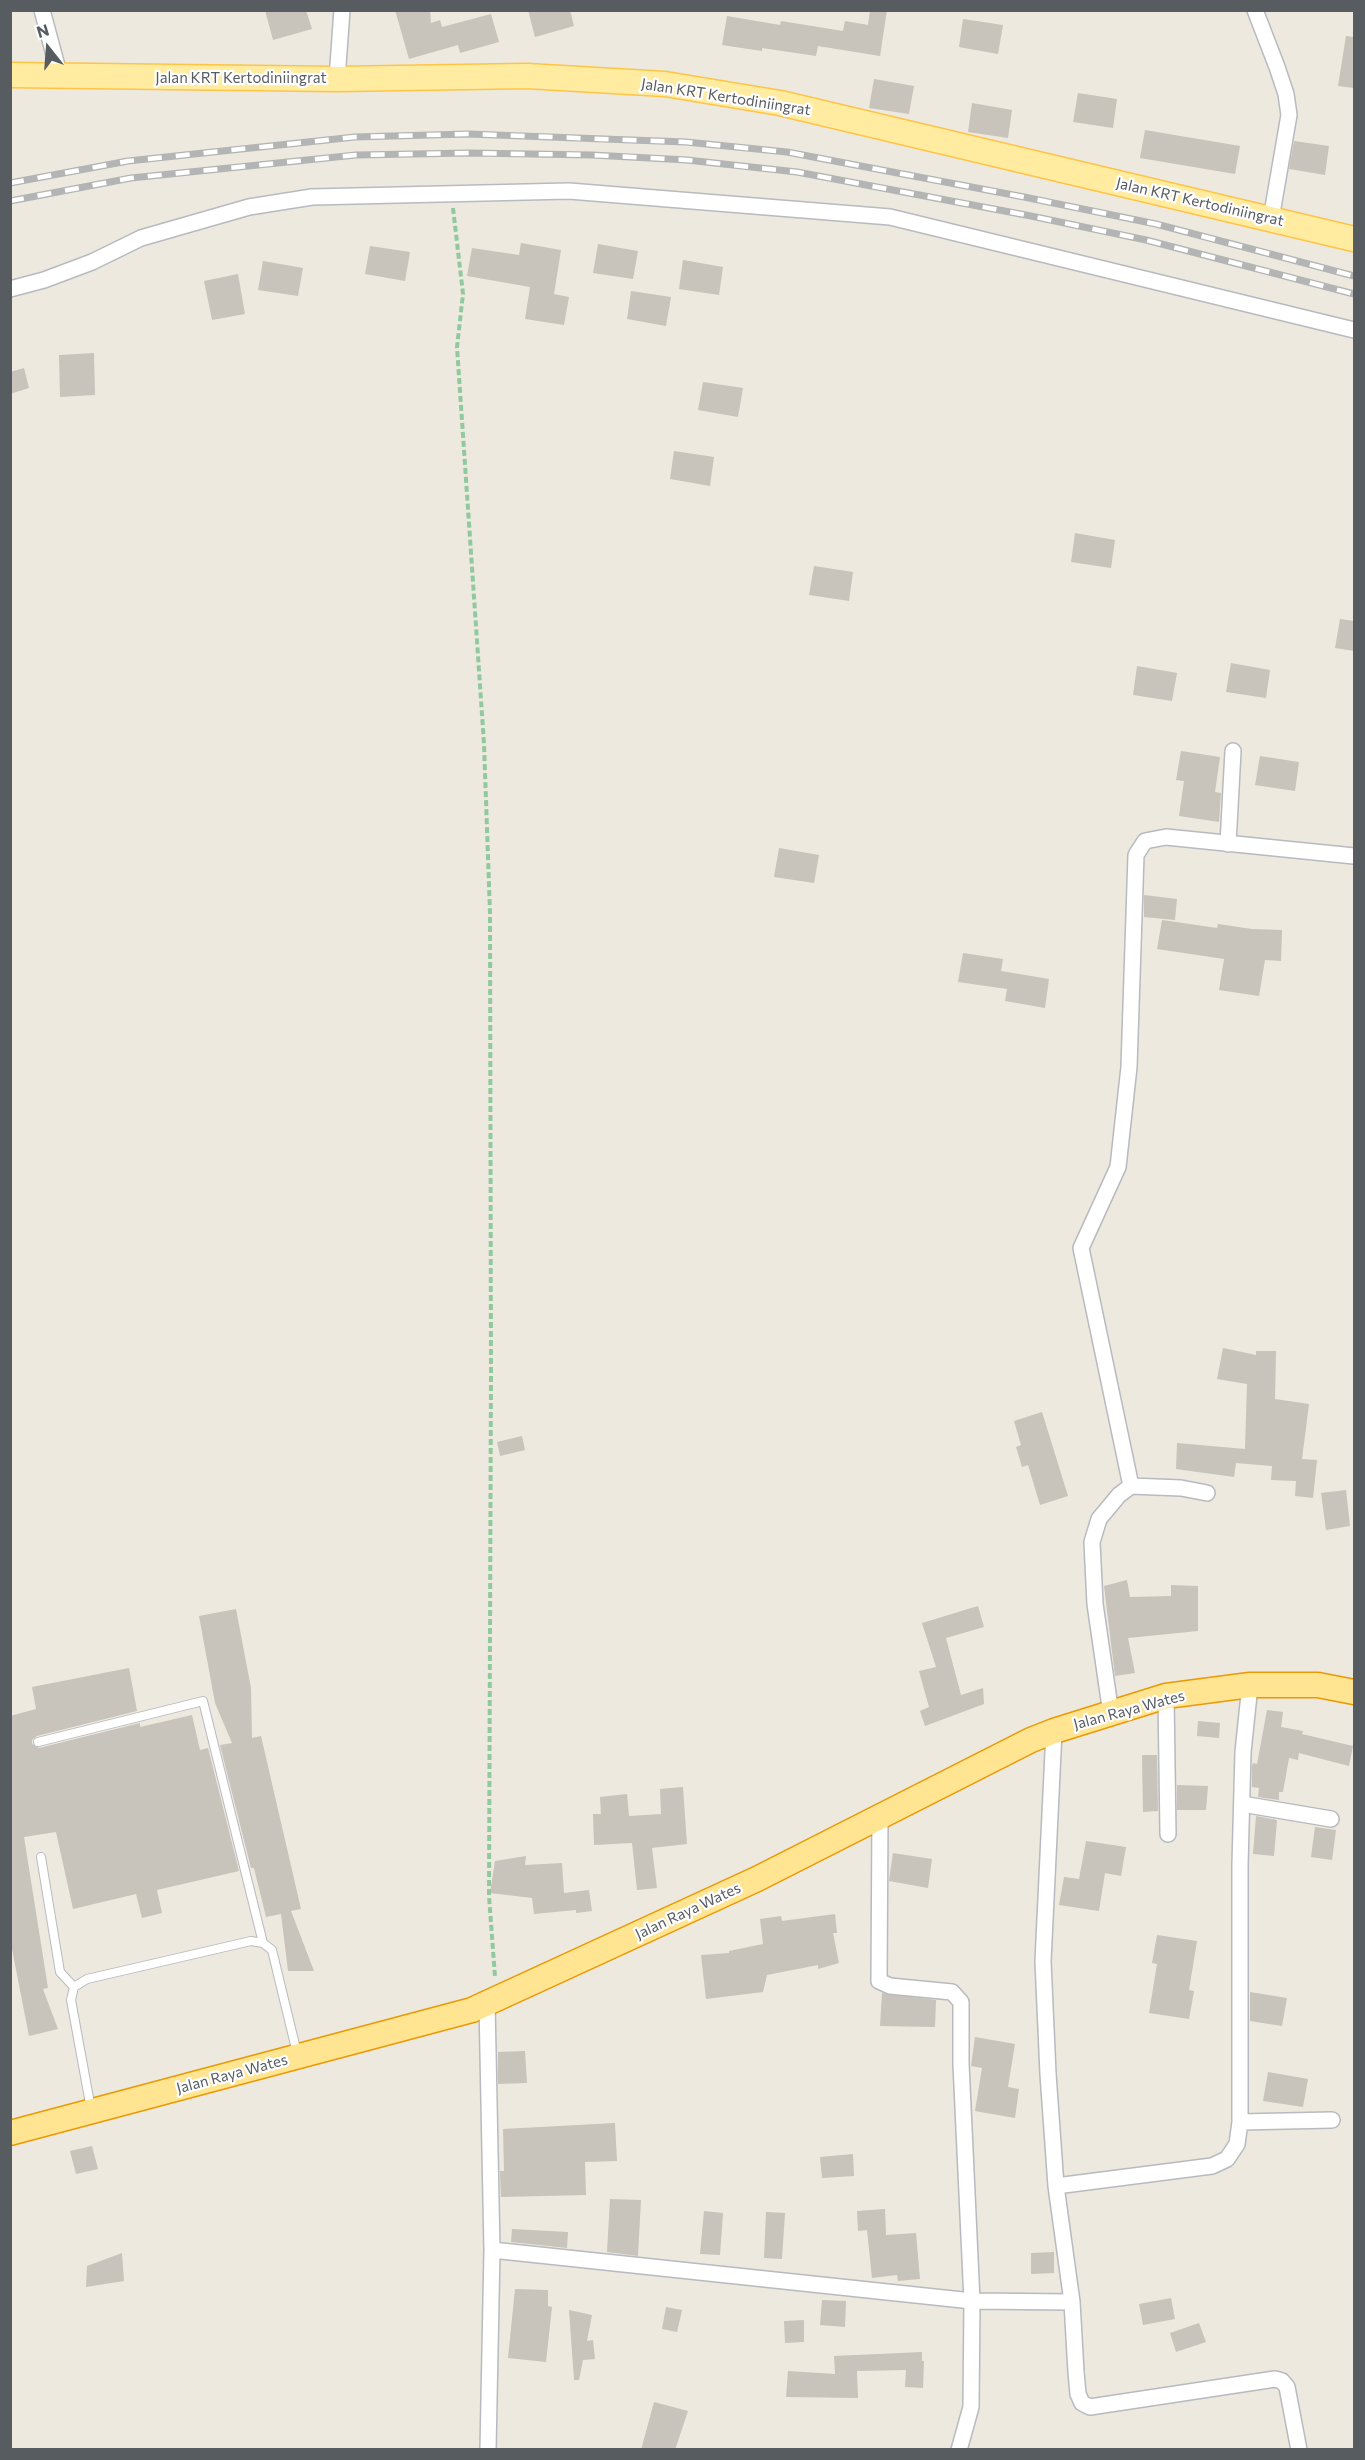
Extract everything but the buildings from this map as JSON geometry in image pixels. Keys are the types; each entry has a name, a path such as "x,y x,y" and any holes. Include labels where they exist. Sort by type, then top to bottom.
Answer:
{"highway":[{"name":"Jalan Raya Wates","path":"10,2133 472,2010 757,1879 1031,1740 1054,1731 1166,1696 1250,1685 1318,1685 1354,1692"}],"main road":[{"name":"Jalan KRT Kertodiniingrat","path":"10,75 337,79 527,76 664,84 780,103 1354,239"}],"street":[{"path":"42,10 60,77"},
{"path":"337,79 342,10"},
{"path":"1255,10 1277,67 1288,109 1288,128 1270,219"},
{"path":"10,289 44,280 92,262 141,238 249,207 312,197 569,191 890,217 1354,330"},
{"path":"1228,844 1233,751"},
{"path":"1131,1486 1081,1248 1118,1167 1129,1067 1136,855 1145,841 1166,837 1354,856"},
{"path":"1111,1714 1095,1604 1092,1542 1099,1519 1119,1495 1131,1486 1181,1488 1207,1492"},
{"path":"1056,2186 1212,2166 1227,2159 1237,2144 1240,2122 1242,1804 1250,1685"},
{"path":"1166,1696 1168,1834"},
{"path":"1054,1731 1042,1961 1056,2186 1072,2302 1078,2394 1082,2403 1090,2407 1275,2379 1282,2381 1287,2387 1299,2450"},
{"path":"1242,1804 1331,1820"},
{"path":"880,1816 879,1981 890,1986 952,1992 961,2002 961,2064 972,2301 971,2407 959,2450"},
{"path":"488,2450 492,2250 491,2001"},
{"path":"1240,2122 1332,2120"},
{"path":"492,2250 972,2301 1072,2302"}],"lane":[{"path":"38,1742 203,1701 263,1943"},
{"path":"41,1857 60,1972 74,1987"},
{"path":"91,2111 71,2000 74,1987 87,1979 251,1941 263,1943 272,1950 298,2056"}],"path":[{"path":"450,193 464,294 458,346 484,733 490,913 489,1896 491,2001"}],"railway":[{"path":"10,183 128,161 355,137 468,134 686,142 787,152 1024,197 1156,224 1354,276"},
{"path":"10,201 131,178 356,155 470,153 592,155 687,160 797,172 1031,216 1146,240 1354,294"}]}
